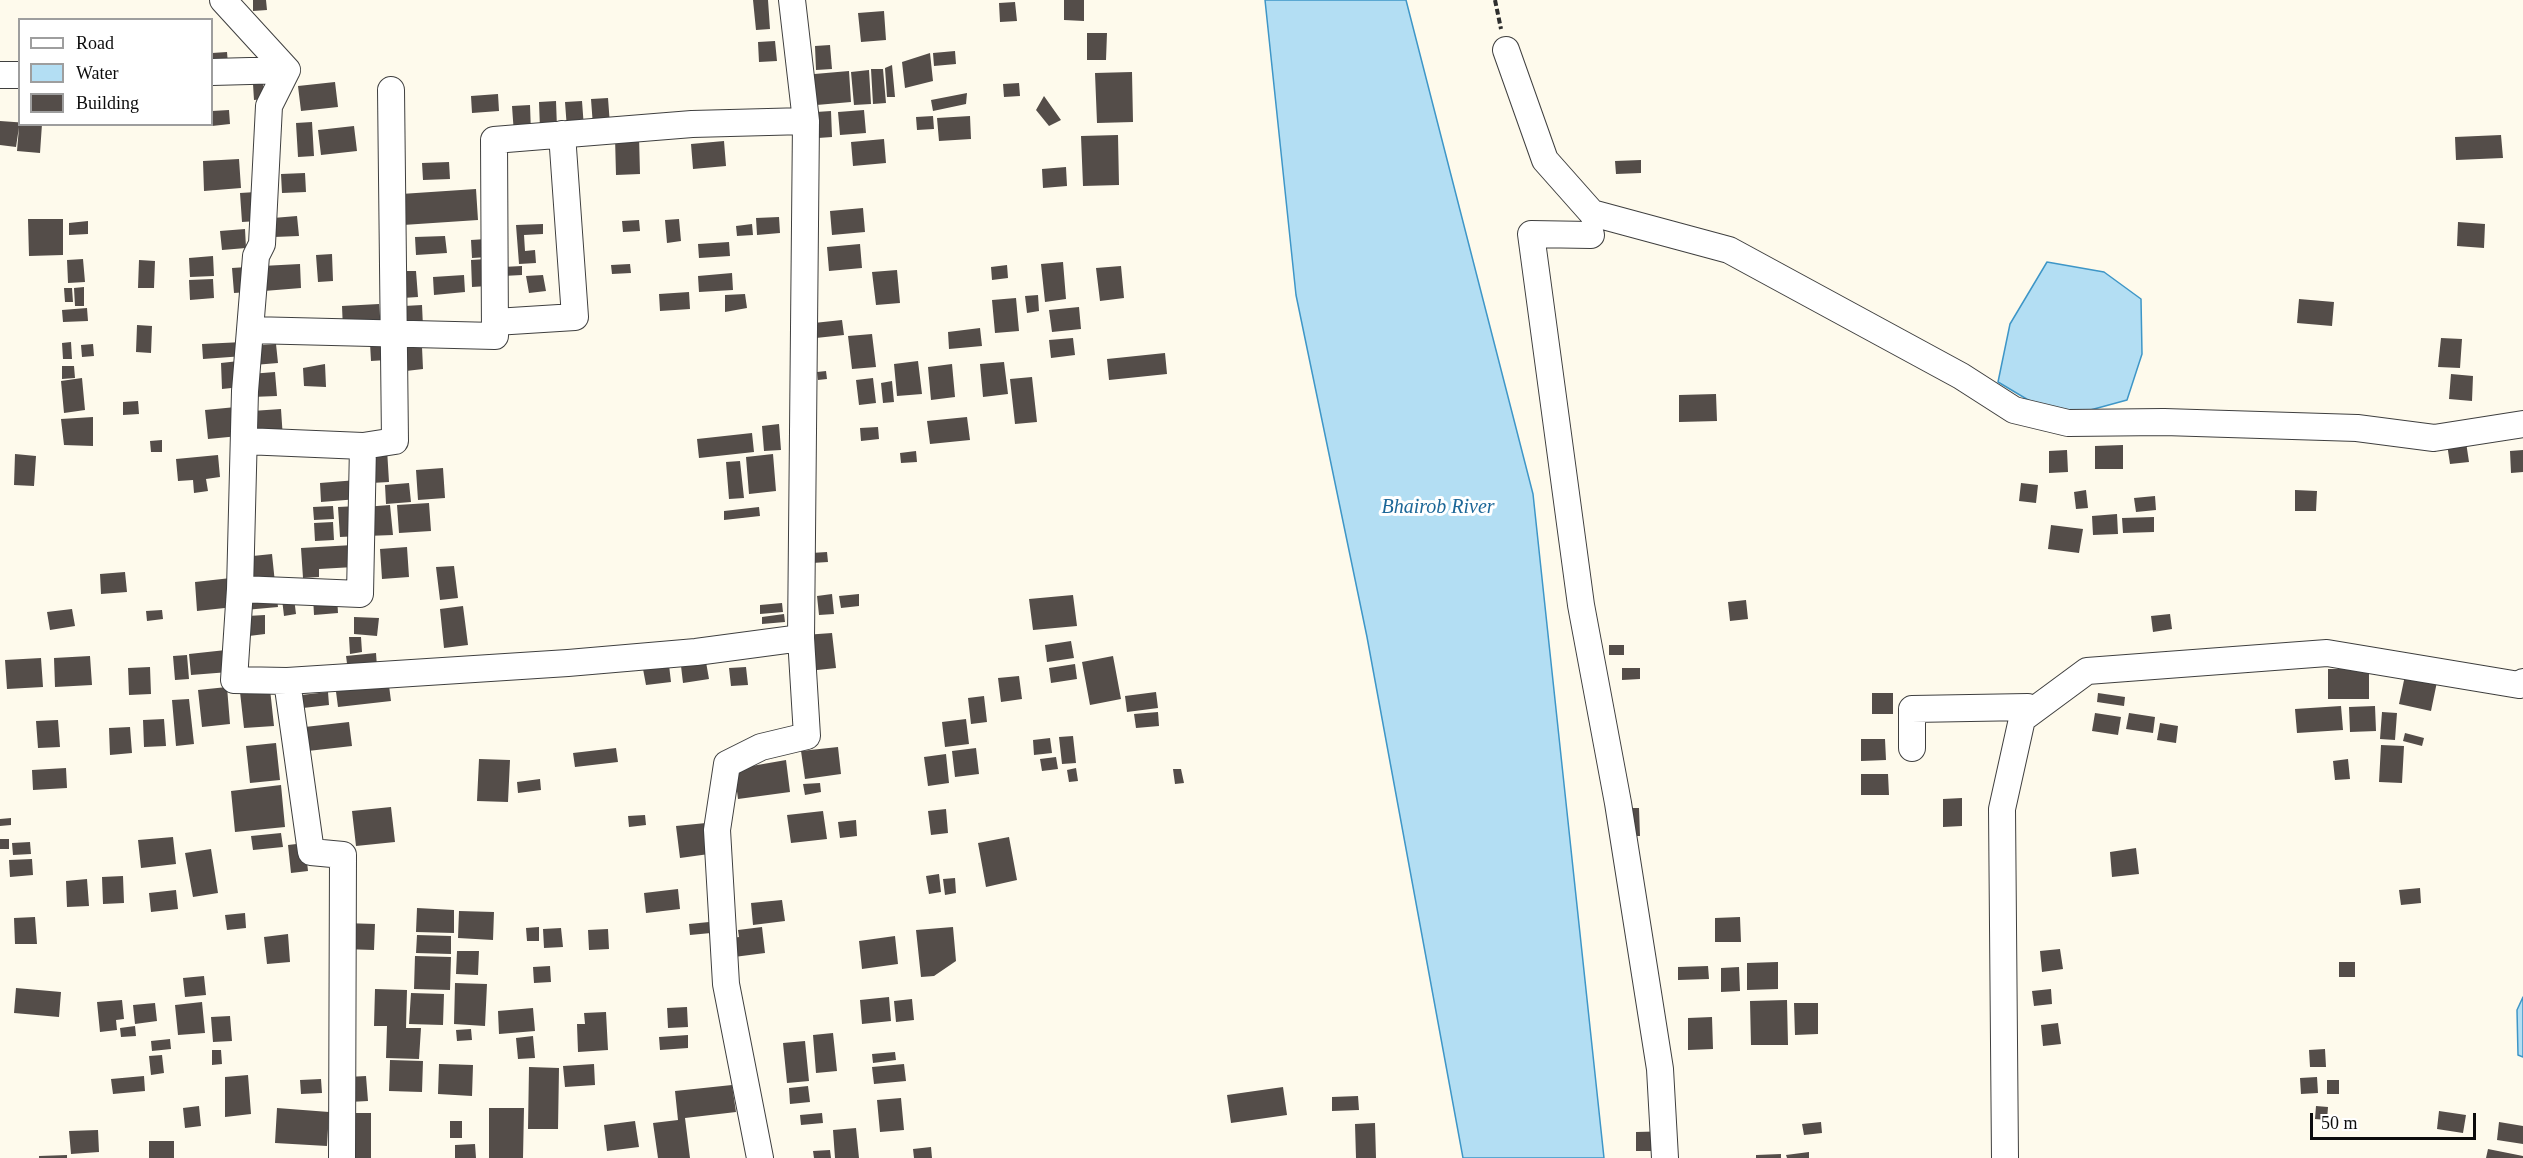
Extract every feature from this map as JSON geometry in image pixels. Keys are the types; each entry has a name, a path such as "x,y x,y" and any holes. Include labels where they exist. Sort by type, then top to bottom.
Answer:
{"street":[{"path":"223,0 287,70"},
{"path":"760,1158 726,984 717,830 726,764 760,747 807,736 801,638 806,121 792,0"},
{"path":"1506,50 1545,160 1592,213 1729,250 1961,376 2014,410 2068,423 2164,422 2356,428 2434,438 2523,424"},
{"path":"213,72 287,70"},
{"path":"287,70 269,106 262,244 256,256 245,391 240,589 234,680 287,681 579,662 696,652 801,638"},
{"path":"0,75 18,75"},
{"path":"244,441 363,446 395,441 391,90"},
{"path":"250,330 495,336 494,140 692,124 806,121"},
{"path":"495,322 575,317 562,134"},
{"path":"1591,235 1531,234 1581,605 1618,803 1660,1069 1665,1158"},
{"path":"240,589 360,594 363,446"},
{"path":"2005,1158 2002,809 2022,719 2086,671 2327,653 2519,685 2523,682"},
{"path":"287,681 312,852 343,855 342,1158"},
{"path":"1912,748 1912,709 2028,706"}],"water":[{"name":"Bhairob River","path":"1265,0 1406,0 1533,494 1604,1158 1463,1158 1367,637 1296,295"},
{"path":"2047,262 2104,272 2141,299 2142,354 2127,400 2083,412 2040,407 1998,382 2010,324"},
{"path":"2523,997 2523,1057 2518,1055 2517,1010"}],"building":[{"path":"253,0 266,0 267,10 253,11"},
{"path":"753,0 768,0 770,29 756,30"},
{"path":"1064,0 1084,0 1084,21 1064,20"},
{"path":"1015,2 1017,21 1000,22 999,3"},
{"path":"884,11 886,40 861,42 858,13"},
{"path":"1087,33 1107,33 1106,60 1087,60"},
{"path":"775,41 777,61 759,62 758,42"},
{"path":"830,45 832,69 816,70 815,46"},
{"path":"955,51 956,64 934,66 933,53"},
{"path":"227,52 228,64 213,65 213,53"},
{"path":"930,53 933,81 905,88 902,62"},
{"path":"892,65 895,97 887,97 885,68"},
{"path":"871,69 883,69 886,103 873,104"},
{"path":"869,70 871,104 854,105 851,72"},
{"path":"849,71 851,102 805,106 803,75"},
{"path":"1132,72 1133,122 1097,123 1095,73"},
{"path":"263,82 264,99 254,100 253,84"},
{"path":"335,82 338,107 301,111 298,86"},
{"path":"1019,83 1020,96 1004,97 1003,84"},
{"path":"967,93 966,104 933,111 931,100"},
{"path":"498,94 499,111 472,113 471,96"},
{"path":"1044,96 1061,120 1049,126 1036,110"},
{"path":"608,98 610,125 593,126 591,99"},
{"path":"556,101 557,128 540,129 539,102"},
{"path":"582,101 584,128 567,129 565,102"},
{"path":"530,105 531,133 514,134 512,106"},
{"path":"229,110 230,124 213,126 213,111"},
{"path":"864,110 866,133 840,135 838,112"},
{"path":"831,111 832,137 818,138 816,112"},
{"path":"933,116 934,129 917,130 916,117"},
{"path":"970,116 971,139 939,141 937,118"},
{"path":"0,121 18,122 18,126 42,126 40,153 17,151 19,127 16,147 0,145"},
{"path":"312,122 314,156 298,157 296,123"},
{"path":"354,126 357,151 321,155 318,130"},
{"path":"1118,135 1119,185 1083,186 1081,136"},
{"path":"2501,135 2503,158 2456,160 2455,137"},
{"path":"639,136 640,174 616,175 615,137"},
{"path":"884,139 886,163 853,166 851,142"},
{"path":"724,141 726,166 693,169 691,144"},
{"path":"239,159 241,188 204,191 203,161"},
{"path":"1641,160 1641,173 1616,174 1615,161"},
{"path":"449,162 450,179 423,180 422,163"},
{"path":"1066,167 1067,186 1043,188 1042,169"},
{"path":"305,173 306,192 282,193 281,174"},
{"path":"476,189 478,220 403,225 401,194"},
{"path":"256,192 258,221 242,222 240,193"},
{"path":"863,208 865,232 832,235 830,211"},
{"path":"297,216 299,236 274,237 273,218"},
{"path":"779,217 780,233 757,235 756,218"},
{"path":"28,219 63,219 63,255 29,256"},
{"path":"679,219 681,241 667,243 665,220"},
{"path":"639,220 640,231 623,232 622,221"},
{"path":"88,221 88,234 69,235 69,223"},
{"path":"2458,222 2485,224 2484,248 2457,246"},
{"path":"543,224 543,234 524,235 525,251 535,250 536,263 519,264 516,225"},
{"path":"752,224 753,235 737,236 736,226"},
{"path":"245,229 246,248 222,250 220,231"},
{"path":"445,236 447,253 416,255 415,237"},
{"path":"486,239 488,257 472,258 471,240"},
{"path":"729,242 730,256 699,258 698,244"},
{"path":"860,244 862,268 829,271 827,247"},
{"path":"332,254 333,281 318,282 316,255"},
{"path":"213,256 214,276 190,277 189,258"},
{"path":"83,259 85,282 68,283 67,260"},
{"path":"486,259 488,286 472,287 471,260"},
{"path":"139,260 155,261 154,288 138,288"},
{"path":"1063,262 1066,299 1045,302 1041,264"},
{"path":"300,264 301,288 264,291 262,266"},
{"path":"630,264 631,273 612,274 611,265"},
{"path":"1007,265 1008,278 992,280 991,267"},
{"path":"522,266 522,275 503,276 503,267"},
{"path":"1121,266 1124,298 1100,301 1096,268"},
{"path":"247,267 249,292 234,293 232,268"},
{"path":"897,270 900,303 876,305 872,272"},
{"path":"401,271 416,271 418,297 402,298"},
{"path":"732,273 733,290 699,292 698,276"},
{"path":"464,275 465,292 434,295 433,277"},
{"path":"543,275 546,291 529,293 526,276"},
{"path":"213,279 214,298 190,300 189,280"},
{"path":"84,287 84,306 75,306 74,288"},
{"path":"64,288 72,288 73,302 65,302"},
{"path":"689,292 690,309 660,311 659,294"},
{"path":"745,294 747,308 725,312 725,295"},
{"path":"1038,295 1039,311 1027,313 1025,296"},
{"path":"1016,298 1019,331 995,333 992,300"},
{"path":"2299,299 2334,302 2332,326 2297,323"},
{"path":"379,304 381,328 343,330 342,306"},
{"path":"422,305 423,327 406,328 404,306"},
{"path":"1079,307 1081,329 1052,332 1049,310"},
{"path":"87,308 88,321 63,322 62,310"},
{"path":"842,320 844,335 797,340 795,325"},
{"path":"137,325 152,326 151,353 136,352"},
{"path":"980,328 982,346 949,349 948,332"},
{"path":"872,334 876,367 852,369 848,336"},
{"path":"1073,338 1075,355 1051,358 1049,340"},
{"path":"2441,338 2462,339 2460,368 2438,367"},
{"path":"71,342 72,359 63,359 62,343"},
{"path":"243,342 244,356 203,359 202,344"},
{"path":"385,342 387,360 371,361 370,343"},
{"path":"93,344 94,356 82,357 81,345"},
{"path":"276,344 278,363 254,365 252,346"},
{"path":"422,347 423,369 406,371 405,348"},
{"path":"1165,353 1167,374 1109,380 1107,359"},
{"path":"239,361 241,387 222,389 221,363"},
{"path":"918,361 922,394 897,396 894,364"},
{"path":"1004,362 1008,394 983,397 980,364"},
{"path":"325,364 326,387 304,386 303,368"},
{"path":"952,364 955,397 931,400 928,367"},
{"path":"62,366 74,366 75,378 62,379"},
{"path":"826,371 827,379 818,380 817,372"},
{"path":"275,372 277,396 251,397 250,374"},
{"path":"2451,374 2473,376 2472,401 2449,399"},
{"path":"1032,377 1037,422 1015,424 1010,379"},
{"path":"82,378 85,410 64,413 61,381"},
{"path":"873,378 876,403 859,405 856,380"},
{"path":"892,381 894,402 883,403 881,383"},
{"path":"1716,394 1717,421 1679,422 1679,395"},
{"path":"138,401 139,414 123,415 123,402"},
{"path":"236,407 239,436 208,439 205,410"},
{"path":"281,409 283,439 254,441 252,411"},
{"path":"93,417 93,446 64,445 61,419"},
{"path":"967,417 970,440 930,444 927,421"},
{"path":"779,424 781,450 764,451 762,426"},
{"path":"878,427 879,439 861,441 860,428"},
{"path":"752,433 754,452 699,458 697,439"},
{"path":"162,440 162,452 151,452 150,441"},
{"path":"2466,442 2469,462 2450,464 2447,444"},
{"path":"2123,445 2123,469 2095,469 2095,446"},
{"path":"387,449 389,482 371,483 369,451"},
{"path":"2067,450 2068,472 2049,473 2049,451"},
{"path":"2523,450 2523,472 2511,473 2510,451"},
{"path":"916,451 917,462 901,463 900,453"},
{"path":"15,454 36,456 34,486 14,485"},
{"path":"773,454 776,491 749,494 746,457"},
{"path":"218,455 220,477 206,479 208,491 194,493 193,480 178,481 176,459"},
{"path":"740,461 744,498 729,499 726,462"},
{"path":"443,468 445,498 418,500 416,470"},
{"path":"357,480 358,499 321,502 320,483"},
{"path":"409,483 411,502 386,504 385,485"},
{"path":"2021,483 2038,485 2036,503 2019,501"},
{"path":"2086,490 2088,508 2076,509 2074,492"},
{"path":"2295,490 2317,491 2316,511 2295,511"},
{"path":"2155,496 2156,510 2136,512 2134,498"},
{"path":"429,503 431,531 399,533 397,505"},
{"path":"390,505 393,535 366,536 364,507"},
{"path":"333,506 334,519 314,520 313,507"},
{"path":"358,506 360,536 340,537 338,507"},
{"path":"759,507 760,516 724,520 724,511"},
{"path":"2117,514 2118,534 2093,535 2092,516"},
{"path":"2154,517 2154,532 2123,533 2122,518"},
{"path":"333,522 334,540 315,541 314,523"},
{"path":"2051,525 2083,529 2079,553 2048,549"},
{"path":"353,545 354,567 319,569 319,577 303,578 301,548"},
{"path":"407,547 409,577 382,579 380,549"},
{"path":"827,552 828,562 812,563 811,553"},
{"path":"272,554 275,583 246,585 243,557"},
{"path":"454,566 458,598 440,600 436,567"},
{"path":"125,572 127,592 101,594 100,574"},
{"path":"231,578 234,607 197,611 195,582"},
{"path":"276,589 278,607 245,610 244,592"},
{"path":"832,594 834,614 819,615 817,596"},
{"path":"859,594 859,606 841,608 839,596"},
{"path":"1073,595 1077,626 1033,630 1029,599"},
{"path":"313,596 337,597 338,613 314,615"},
{"path":"294,598 296,614 284,616 282,599"},
{"path":"1746,600 1748,619 1730,621 1728,602"},
{"path":"782,603 783,612 760,614 760,605"},
{"path":"463,606 468,645 444,648 440,609"},
{"path":"72,609 75,626 50,630 47,612"},
{"path":"162,610 163,619 147,621 146,611"},
{"path":"784,614 785,622 762,624 762,617"},
{"path":"2170,614 2172,629 2153,632 2151,616"},
{"path":"265,615 265,634 249,636 247,616"},
{"path":"354,617 379,618 377,636 354,634"},
{"path":"832,633 836,668 808,671 804,635"},
{"path":"349,637 361,637 362,652 350,654"},
{"path":"1071,641 1074,658 1047,662 1045,645"},
{"path":"1609,645 1624,645 1624,655 1609,655"},
{"path":"226,650 229,672 191,675 189,654"},
{"path":"376,653 377,667 348,671 346,656"},
{"path":"187,655 189,679 175,680 173,656"},
{"path":"90,656 92,685 55,687 54,658"},
{"path":"1113,656 1121,699 1090,705 1082,662"},
{"path":"41,658 43,687 7,689 5,660"},
{"path":"706,662 709,679 683,683 681,666"},
{"path":"1075,664 1077,679 1051,683 1049,668"},
{"path":"669,665 671,682 646,685 643,669"},
{"path":"2407,666 2439,672 2431,711 2399,704"},
{"path":"150,667 151,694 129,695 128,668"},
{"path":"746,667 748,685 731,686 729,668"},
{"path":"1622,668 1640,668 1640,679 1622,680"},
{"path":"2328,669 2369,669 2369,699 2328,699"},
{"path":"1019,676 1022,699 1001,702 998,678"},
{"path":"388,678 391,701 338,707 335,684"},
{"path":"227,687 230,724 202,727 198,690"},
{"path":"270,689 274,726 244,728 240,692"},
{"path":"328,692 329,705 303,708 301,695"},
{"path":"1156,692 1158,708 1127,712 1125,696"},
{"path":"1872,693 1893,693 1893,714 1872,714"},
{"path":"2098,693 2125,697 2124,706 2097,702"},
{"path":"984,696 987,722 971,724 968,698"},
{"path":"189,699 194,744 176,746 172,700"},
{"path":"2341,706 2343,730 2297,733 2295,709"},
{"path":"2375,706 2376,731 2350,732 2349,707"},
{"path":"1158,712 1159,726 1136,728 1134,714"},
{"path":"2382,712 2397,713 2395,740 2380,739"},
{"path":"2095,713 2121,717 2118,735 2092,731"},
{"path":"2129,713 2155,717 2153,733 2126,729"},
{"path":"164,719 166,746 144,747 143,720"},
{"path":"966,719 969,744 945,747 942,722"},
{"path":"58,720 60,747 38,748 36,721"},
{"path":"349,722 352,746 299,752 296,728"},
{"path":"2160,723 2178,726 2176,743 2157,740"},
{"path":"130,727 132,753 110,755 109,728"},
{"path":"2405,733 2424,738 2422,746 2403,741"},
{"path":"1073,736 1076,763 1062,764 1059,737"},
{"path":"1050,738 1052,753 1034,755 1033,740"},
{"path":"1861,739 1885,739 1886,760 1861,761"},
{"path":"276,743 280,780 250,783 246,746"},
{"path":"2381,745 2404,746 2402,783 2379,782"},
{"path":"838,747 841,774 805,779 801,751"},
{"path":"616,748 618,762 575,767 573,753"},
{"path":"976,748 979,774 955,777 952,751"},
{"path":"946,754 949,783 928,786 924,757"},
{"path":"1056,757 1058,769 1042,771 1040,759"},
{"path":"479,759 510,760 508,802 477,801"},
{"path":"2348,759 2350,779 2335,780 2333,761"},
{"path":"786,760 790,792 738,799 735,776 746,767"},
{"path":"66,768 67,788 33,790 32,770"},
{"path":"1076,768 1078,781 1069,782 1067,770"},
{"path":"1173,769 1181,769 1184,783 1175,784"},
{"path":"1861,774 1888,774 1889,795 1861,795"},
{"path":"540,779 541,790 518,793 517,782"},
{"path":"820,783 821,792 805,795 803,784"},
{"path":"281,785 285,827 235,832 231,791"},
{"path":"1962,798 1962,826 1943,827 1943,799"},
{"path":"391,807 395,842 356,846 352,811"},
{"path":"1621,808 1639,808 1640,836 1622,836"},
{"path":"946,809 948,833 931,835 928,811"},
{"path":"823,811 827,839 791,843 787,815"},
{"path":"645,815 646,825 629,827 628,816"},
{"path":"11,818 11,825 0,826 0,819"},
{"path":"856,820 857,836 840,838 838,822"},
{"path":"706,823 709,854 680,858 676,826"},
{"path":"281,833 283,847 253,850 251,836"},
{"path":"173,837 176,864 141,868 138,840"},
{"path":"1009,837 1017,880 986,887 978,843"},
{"path":"0,839 9,839 9,849 0,849"},
{"path":"30,842 31,854 13,855 12,843"},
{"path":"305,843 308,871 291,873 288,845"},
{"path":"2136,848 2139,874 2112,877 2110,852"},
{"path":"211,849 218,893 193,897 185,853"},
{"path":"32,859 33,875 10,877 9,860"},
{"path":"939,874 941,892 929,894 926,876"},
{"path":"123,876 124,903 103,904 102,877"},
{"path":"955,878 956,893 945,895 943,879"},
{"path":"87,879 89,906 67,907 66,881"},
{"path":"2420,888 2421,903 2401,905 2399,890"},
{"path":"678,889 680,909 646,913 644,893"},
{"path":"176,890 178,909 151,912 149,893"},
{"path":"782,900 785,921 753,925 751,903"},
{"path":"417,908 454,910 454,933 416,932"},
{"path":"459,911 494,912 493,940 458,938"},
{"path":"245,913 246,928 227,930 225,915"},
{"path":"35,917 37,944 15,944 14,918"},
{"path":"1740,917 1741,942 1715,942 1715,918"},
{"path":"709,922 711,933 690,935 689,924"},
{"path":"344,923 375,924 374,950 343,949"},
{"path":"539,927 539,941 527,941 526,928"},
{"path":"762,927 765,953 734,957 732,938 739,937 738,930"},
{"path":"953,927 956,961 934,976 921,977 916,930"},
{"path":"561,928 563,947 544,948 543,929"},
{"path":"608,929 609,949 589,950 588,930"},
{"path":"288,934 290,962 267,964 264,937"},
{"path":"417,935 451,936 451,954 416,953"},
{"path":"895,936 898,964 862,969 859,941"},
{"path":"2060,949 2063,969 2042,972 2040,951"},
{"path":"457,951 479,951 478,975 456,974"},
{"path":"415,956 451,957 450,990 414,989"},
{"path":"1778,962 1778,989 1747,990 1747,963"},
{"path":"2339,962 2355,962 2355,977 2339,977"},
{"path":"550,966 551,982 534,983 533,967"},
{"path":"1708,966 1709,979 1678,980 1678,967"},
{"path":"1739,967 1740,991 1721,992 1721,968"},
{"path":"204,976 206,995 185,997 183,978"},
{"path":"455,983 487,984 485,1026 454,1024"},
{"path":"16,988 61,992 59,1017 14,1013"},
{"path":"375,989 407,990 406,1028 421,1028 419,1059 386,1058 387,1026 374,1026"},
{"path":"2051,989 2052,1004 2034,1006 2032,991"},
{"path":"411,993 444,994 443,1025 409,1024"},
{"path":"889,997 891,1021 862,1024 860,1000"},
{"path":"912,999 914,1020 896,1022 894,1001"},
{"path":"122,1000 124,1019 116,1020 117,1030 100,1032 97,1002"},
{"path":"1787,1000 1788,1045 1751,1045 1750,1001"},
{"path":"202,1002 205,1033 178,1035 175,1005"},
{"path":"155,1003 157,1021 135,1024 133,1005"},
{"path":"1794,1003 1818,1003 1818,1034 1795,1035"},
{"path":"687,1007 688,1027 668,1028 667,1008"},
{"path":"533,1008 535,1031 499,1034 498,1011"},
{"path":"606,1012 608,1050 578,1052 577,1024 585,1024 584,1013"},
{"path":"230,1016 232,1041 213,1042 211,1017"},
{"path":"1712,1017 1713,1049 1688,1050 1688,1018"},
{"path":"2058,1023 2061,1044 2043,1046 2041,1025"},
{"path":"135,1026 136,1036 121,1037 120,1028"},
{"path":"471,1029 472,1040 457,1041 456,1030"},
{"path":"833,1033 837,1071 816,1073 813,1035"},
{"path":"688,1035 688,1048 660,1050 659,1037"},
{"path":"533,1036 535,1058 518,1059 516,1038"},
{"path":"170,1039 171,1049 152,1051 151,1041"},
{"path":"805,1041 809,1081 787,1083 783,1043"},
{"path":"2325,1049 2326,1067 2310,1067 2309,1050"},
{"path":"212,1050 221,1050 222,1064 212,1065"},
{"path":"895,1052 896,1060 873,1063 872,1054"},
{"path":"162,1055 164,1073 151,1075 149,1056"},
{"path":"390,1060 423,1061 422,1092 389,1091"},
{"path":"439,1064 473,1065 472,1096 438,1094"},
{"path":"594,1064 595,1085 565,1087 563,1066"},
{"path":"904,1064 906,1081 874,1084 872,1067"},
{"path":"529,1067 559,1068 558,1129 528,1129"},
{"path":"248,1075 251,1114 225,1117 225,1077"},
{"path":"144,1076 145,1091 113,1094 111,1079"},
{"path":"366,1076 368,1101 330,1103 329,1078"},
{"path":"2317,1077 2318,1093 2301,1094 2300,1078"},
{"path":"321,1079 322,1093 301,1094 300,1080"},
{"path":"2327,1080 2339,1080 2339,1094 2327,1094"},
{"path":"732,1085 736,1112 685,1118 690,1158 658,1158 653,1123 678,1120 675,1091"},
{"path":"808,1086 810,1102 790,1104 789,1088"},
{"path":"1283,1087 1287,1115 1231,1123 1227,1095"},
{"path":"1358,1096 1359,1110 1332,1111 1332,1097"},
{"path":"901,1098 904,1130 880,1132 877,1100"},
{"path":"199,1106 201,1126 185,1128 183,1108"},
{"path":"2316,1106 2328,1107 2327,1120 2315,1119"},
{"path":"277,1108 329,1112 327,1146 275,1143"},
{"path":"489,1108 524,1108 523,1158 489,1158"},
{"path":"2439,1111 2466,1115 2463,1133 2437,1129"},
{"path":"337,1113 371,1113 371,1158 337,1158"},
{"path":"822,1113 823,1123 801,1125 800,1115"},
{"path":"450,1121 462,1121 462,1138 450,1138"},
{"path":"635,1121 639,1147 607,1151 604,1125"},
{"path":"1821,1122 1822,1133 1804,1135 1802,1124"},
{"path":"2499,1122 2523,1126 2523,1144 2497,1140"},
{"path":"1375,1123 1376,1158 1356,1158 1355,1124"},
{"path":"856,1128 859,1158 835,1158 833,1130"},
{"path":"98,1130 99,1152 71,1154 69,1131"},
{"path":"1674,1131 1674,1151 1636,1151 1636,1132"},
{"path":"149,1141 174,1141 174,1158 149,1158"},
{"path":"475,1144 476,1158 455,1158 455,1145"},
{"path":"931,1147 932,1158 914,1158 913,1149"},
{"path":"2488,1149 2523,1156 2523,1158 2486,1158"},
{"path":"830,1150 831,1158 814,1158 813,1151"},
{"path":"1809,1152 1809,1158 1787,1158 1786,1155"},
{"path":"1781,1154 1781,1158 1756,1158 1756,1155"},
{"path":"67,1155 67,1158 39,1158 39,1156"}]}
